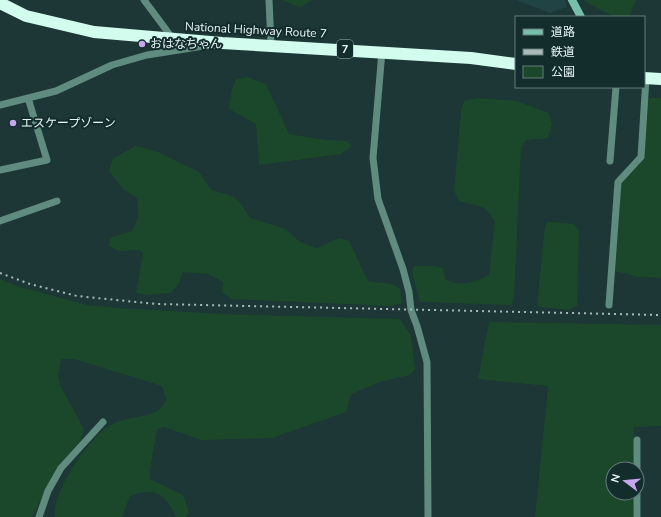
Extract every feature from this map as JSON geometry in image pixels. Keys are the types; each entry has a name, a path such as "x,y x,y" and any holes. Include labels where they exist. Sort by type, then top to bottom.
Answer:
{"highway":[{"name":"National Highway Route 7","path":"0,3 26,16 54,24 94,32 222,43 271,44 471,58 515,64"},
{"path":"645,78 661,78"}],"street":[{"path":"144,0 173,39"},
{"path":"269,0 271,44"},
{"path":"572,0 580,16"},
{"path":"0,105 56,91 112,65 147,55 222,43"},
{"path":"382,52 373,158 378,199 403,269 409,292 411,310 427,362 428,517"},
{"path":"610,161 616,88"},
{"path":"609,305 618,182 641,157 644,88"},
{"path":"0,170 47,160 28,98"},
{"path":"0,221 57,201"},
{"path":"39,517 48,491 61,468 103,422"},
{"path":"637,440 637,461"},
{"path":"637,501 637,517"}],"shaded area":[{"path":"516,0 565,0 567,7 550,13"}],"green space":[{"path":"282,0 313,0 300,7"},
{"path":"584,0 636,0 629,16 613,16"},
{"path":"247,77 266,84 289,134 326,140 347,141 352,146 341,154 259,165 256,124 229,109 232,89 236,79"},
{"path":"479,98 517,101 549,113 552,125 548,138 526,140 521,148 514,297 512,305 420,302 412,272 414,266 435,266 443,268 445,279 450,282 461,284 473,282 489,275 495,221 485,208 459,201 454,191 461,110 465,100"},
{"path":"647,98 661,98 661,278 638,277 615,271 621,184 643,160"},
{"path":"136,146 158,152 199,172 211,190 235,198 242,205 250,218 286,229 300,242 317,248 339,238 349,241 368,281 397,286 400,289 402,303 391,306 231,299 222,292 223,282 208,274 183,272 179,283 171,293 147,295 136,293 143,253 139,250 118,251 109,246 110,238 132,231 138,218 137,198 123,189 109,171 113,158"},
{"path":"548,222 574,224 579,231 577,306 568,310 540,307 537,304 545,226"},
{"path":"0,279 17,286 87,305 222,314 400,319 411,336 415,369 410,375 383,381 351,394 346,412 272,438 201,440 164,427 157,429 150,470 150,479 183,495 189,512 186,517 176,517 168,502 163,497 153,492 146,492 130,496 122,517 55,517 55,507 65,481 82,454 101,432 115,423 154,413 162,407 166,400 162,386 74,359 61,359 58,374 60,385 84,429 81,440 58,466 32,517 0,517"},
{"path":"489,322 661,325 661,426 634,427 633,461 605,461 605,501 633,501 633,517 535,517 548,386 478,379"}],"railway":[{"path":"0,273 30,284 77,296 156,304 661,315"}],"place":[{"name":"おはなちゃん","path":"142,44"},
{"name":"エスケープゾーン","path":"13,123"}]}
